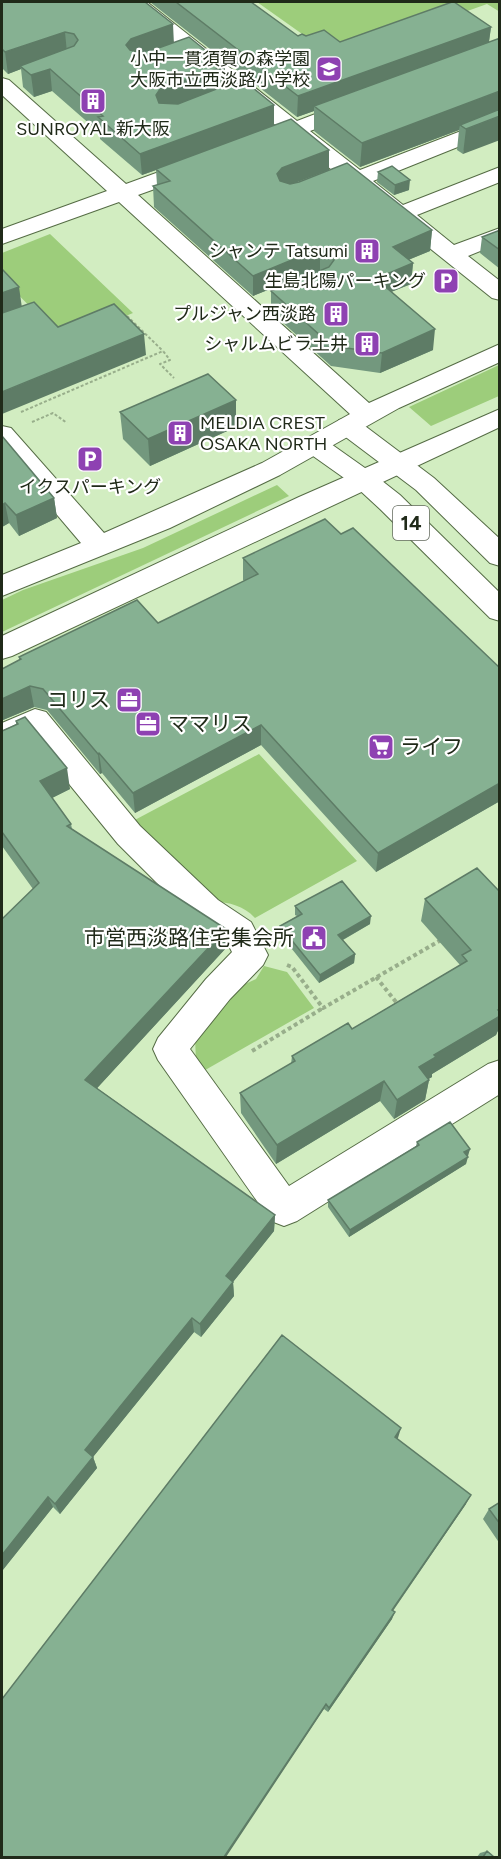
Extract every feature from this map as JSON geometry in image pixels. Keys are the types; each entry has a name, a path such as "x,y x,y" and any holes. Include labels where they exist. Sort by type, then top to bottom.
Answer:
{"street":[{"path":"135,2 294,129 345,178 400,214 500,293"},
{"path":"172,55 193,48"},
{"path":"24,77 2,84 121,194 258,305 357,421"},
{"path":"225,98 246,90"},
{"path":"240,150 377,98"},
{"path":"345,178 500,122"},
{"path":"2,237 219,158"},
{"path":"400,214 500,174"},
{"path":"460,251 500,235"},
{"path":"2,586 100,547 272,469 357,421 500,352"},
{"path":"2,648 500,417"},
{"name":"14","path":"357,421 500,556"},
{"path":"2,434 100,547"},
{"name":"14","path":"315,445 363,479 500,611"},
{"path":"475,533 500,551"},
{"path":"2,736 34,720 129,835 206,910 239,932 251,955 218,989 171,1049 284,1209 500,1075"}],"path":[{"path":"127,316 170,360 160,364 174,378"},
{"path":"68,423 60,420 53,413 30,423 21,412 149,355 163,351"},
{"path":"24,404 28,409"},
{"path":"252,1051 448,936"},
{"path":"251,955 292,967 323,1008"},
{"path":"376,977 405,1013"}],"green space":[{"path":"257,2 499,2 500,12 487,4 336,58"},
{"path":"50,234 133,313 2,367 42,319 2,278 2,253"},
{"path":"499,365 499,396 431,426 409,407"},
{"path":"277,485 289,496 2,632 2,600 23,590 143,548"},
{"path":"259,754 357,861 255,918 236,905 213,901 131,822"},
{"path":"264,966 287,972 314,1008 200,1073 196,1062 195,1037 226,993 256,979"}],"building":[{"path":"2,2 145,2 173,24 131,39 126,45 130,50 138,52 153,50 189,37 225,66 160,89 156,95 159,103 178,104 242,79 274,105 140,154 98,117 103,116 50,69 31,75 20,66 74,46 78,40 74,34 65,32 5,52 2,49"},
{"path":"176,2 251,2 298,36 324,30 340,42 452,2 491,27 298,96"},
{"path":"500,38 500,91 362,143 314,106"},
{"path":"500,109 500,116 466,129 460,125"},
{"path":"291,119 329,150 282,168 277,174 280,181 290,184 299,182 347,163 432,230 393,247 413,263 382,276 387,281 381,283 435,329 382,353 332,346 271,291 329,267 334,260 330,253 320,250 311,252 253,276 153,186 170,181 156,169"},
{"path":"392,166 410,180 395,185 378,172"},
{"path":"500,230 500,250 482,237"},
{"path":"2,269 19,287 2,293"},
{"path":"34,302 58,327 114,304 144,334 2,392 2,313"},
{"path":"208,374 236,400 148,439 120,412"},
{"path":"2,436 54,498 16,515 5,503 2,505"},
{"name":"ライフ","path":"325,519 341,534 353,528 500,668 500,783 378,853 261,725 133,793 43,689 30,686 2,699 2,669 21,659 19,657 137,600 158,623 258,574 243,558"},
{"path":"25,717 67,768 40,781 71,824 67,826 226,929 85,1080 275,1215 226,1276 233,1282 200,1324 192,1318 85,1450 93,1457 55,1504 48,1497 2,1555 2,919 39,883 2,832 2,731 18,724 16,721"},
{"path":"477,868 500,892 500,1009 498,1010 500,1016 434,1055 436,1057 419,1067 429,1080 397,1100 384,1081 277,1145 240,1093 295,1061 292,1056 348,1023 352,1029 467,961 462,955 471,950 425,899"},
{"name":"市営西淡路住宅集会所","path":"342,881 371,916 338,935 355,954 320,975 280,926 302,914 295,906"},
{"path":"450,1122 470,1149 464,1152 468,1157 350,1230 328,1200 419,1145 417,1142"},
{"path":"282,1335 401,1428 395,1437 471,1495 392,1610 395,1612 329,1708 326,1704 224,1857 2,1857 2,1699"},
{"path":"500,1502 500,1524 489,1509"},
{"path":"487,1851 494,1857 483,1857"}],"place":[{"name":"小中一貫須賀の森学園 大阪市立西淡路小学校","path":"329,69"},
{"name":"SUNROYAL 新大阪","path":"93,101"},
{"name":"シャンテ Tatsumi","path":"367,251"},
{"name":"生島北陽パーキング","path":"446,281"},
{"name":"プルジャン西淡路","path":"336,314"},
{"name":"シャルムビラ土井","path":"367,344"},
{"name":"MELDIA CREST OSAKA NORTH","path":"180,433"},
{"name":"イクスパーキング","path":"90,459"},
{"name":"コリス","path":"129,700"},
{"name":"ママリス","path":"148,724"},
{"name":"ライフ","path":"381,747"},
{"name":"市営西淡路住宅集会所","path":"314,938"}]}
